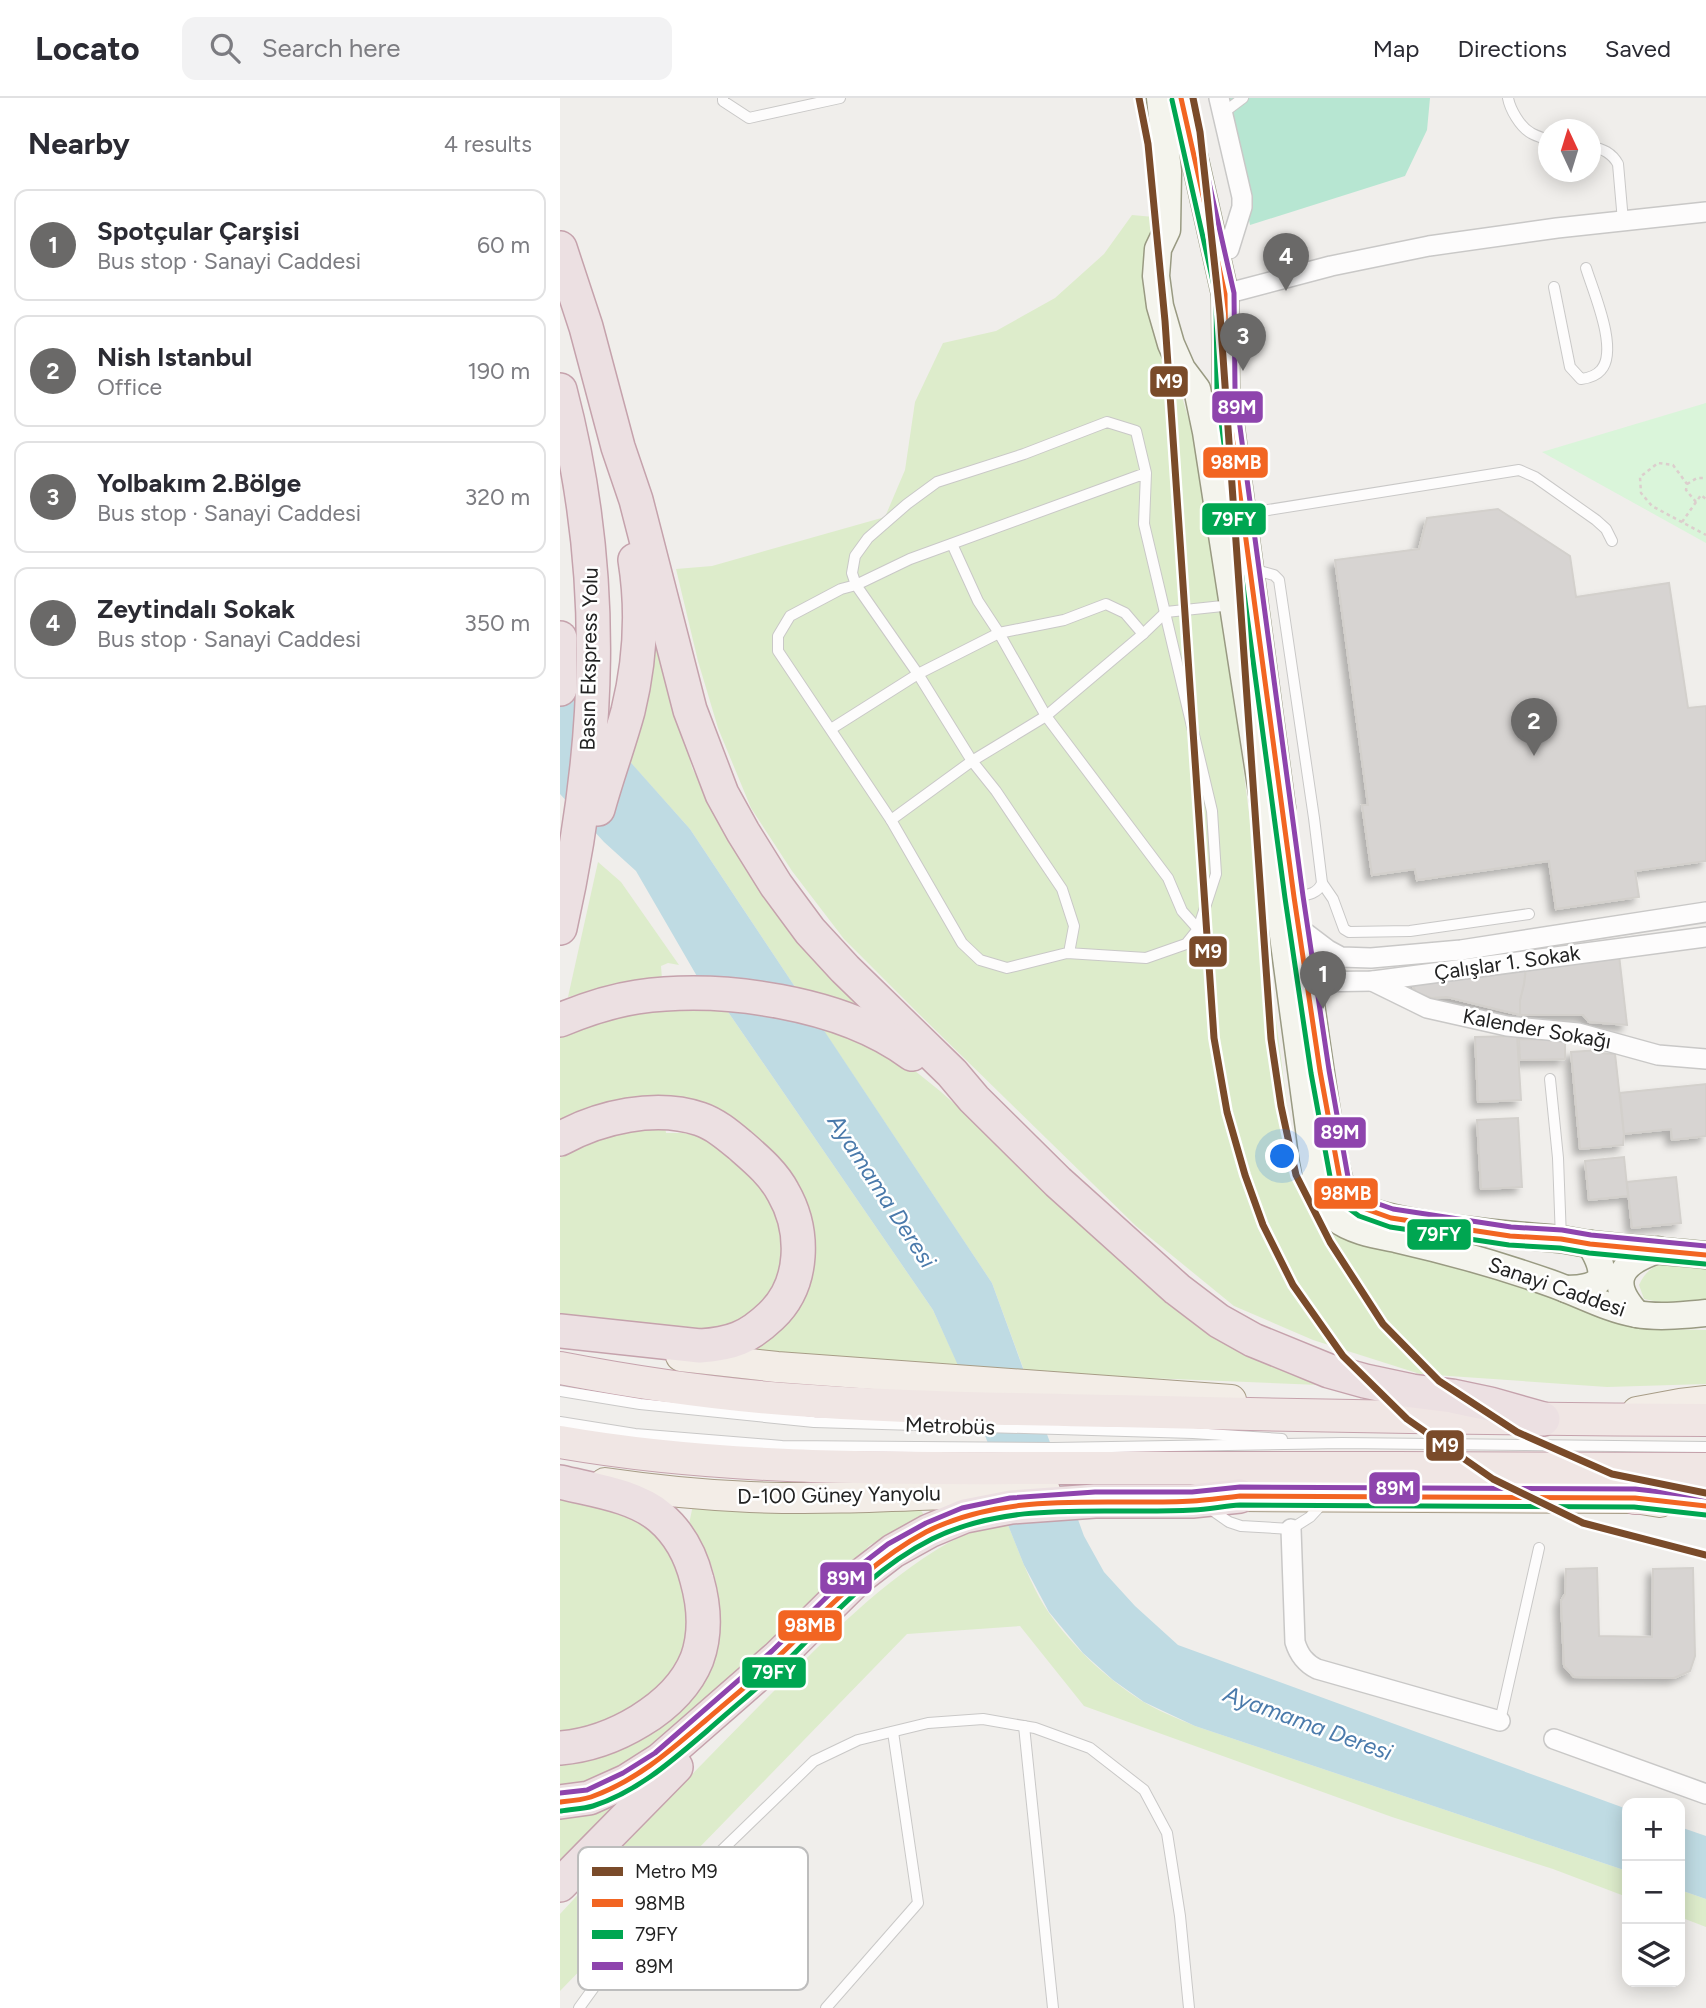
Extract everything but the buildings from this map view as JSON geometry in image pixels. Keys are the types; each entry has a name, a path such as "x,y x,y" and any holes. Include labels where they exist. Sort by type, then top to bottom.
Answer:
{"highway":[{"path":"560,248 636,500 690,710 722,794 776,885 810,931 1058,1182 1159,1273 1219,1321 1253,1340 1329,1371 1412,1391 1490,1404 1543,1419"},
{"name":"Basın Ekspress Yolu","path":"560,390 580,474 591,562 593,696 584,835"},
{"path":"560,928 584,835 627,712 638,654 637,570 620,483 618,447"},
{"name":"Basın Ekspress Yolu","path":"560,638 560,689"},
{"path":"560,1020 608,1003 634,998 700,993 732,995 798,1006 859,1024 887,1037 974,1099"},
{"path":"560,1139 575,1130 605,1120 636,1114 678,1114 713,1125 769,1171 783,1191 796,1227 798,1249 797,1268 786,1298 764,1323 738,1340 722,1345 700,1346 560,1333"},
{"path":"560,1368 631,1381 811,1402 1364,1416 1706,1420"},
{"path":"560,1441 678,1458 798,1465 969,1468 1706,1469"},
{"path":"560,1482 629,1500 657,1515 674,1530 694,1567 701,1593 703,1619 701,1643 693,1665 680,1687 663,1703 625,1729 598,1740 560,1748"},
{"path":"560,1802 589,1798 627,1781 660,1760 778,1657 858,1578 893,1551 929,1531 965,1516 1021,1506 1240,1496"},
{"path":"1635,1498 1706,1496"},
{"path":"596,1847 741,1703 778,1657"},
{"path":"560,1885 578,1866"}],"main road":[{"name":"Sanayi Caddesi","path":"1160,98 1168,171 1167,230 1158,249 1156,276 1160,306 1171,344 1182,369 1197,389 1226,483 1242,514 1320,1070 1336,1163 1348,1198 1363,1208 1391,1218 1510,1236 1706,1255"},
{"name":"Sanayi Caddesi","path":"1181,98 1225,294 1226,483 1233,604 1275,876 1313,1159 1323,1203 1335,1217 1350,1227 1455,1252 1637,1314 1672,1316 1706,1313"},
{"path":"1167,230 1179,225 1193,228 1215,249"},
{"path":"1182,369 1201,373 1215,371 1226,361"},
{"path":"1566,1289 1584,1289 1595,1285 1600,1278 1600,1261 1590,1244"},
{"path":"1637,1314 1625,1301 1620,1286 1622,1273 1642,1255 1658,1250"},
{"path":"560,1333 644,1350 777,1367 1276,1403 1364,1416"},
{"path":"1615,1420 1640,1411 1706,1401"},
{"name":"D-100 Güney Yanyolu","path":"560,1476 664,1491 751,1497 1097,1490 1240,1496 1635,1498 1706,1506"}],"street":[{"path":"1215,249 1229,248 1242,197 1221,106"},
{"path":"1225,294 1331,266 1429,246 1706,212"},
{"path":"1341,957 1371,958 1461,950 1706,912"},
{"name":"Kalender Sokağı","path":"1299,928 1373,981 1427,1007 1507,1026 1578,1033 1658,1055 1706,1059"},
{"name":"Çalışlar 1. Sokak","path":"1308,982 1373,981 1706,937"},
{"path":"1291,1529 1295,1642 1305,1661 1317,1669 1500,1721"},
{"path":"1554,1739 1706,1794"}],"lane":[{"path":"723,98 723,101 749,118 840,98"},
{"path":"1221,106 1243,98"},
{"path":"1508,98 1509,106 1525,129 1538,136"},
{"path":"1601,149 1614,156 1618,164 1623,221"},
{"path":"1554,287 1570,367 1581,379 1592,377 1600,372 1605,364 1607,345 1597,299 1586,268"},
{"path":"1069,953 1074,926 1062,889 996,791 972,761 918,674 856,584 852,573 855,556 867,538 937,482 1024,454 1107,422 1136,431 1146,474 1144,524 1212,811 1216,874 1198,929 1186,944 1146,958 1069,953 1007,968 979,960 962,943 891,820 778,651 778,636 790,616 841,589 856,584 910,559 1146,474"},
{"path":"1242,514 1519,470 1535,477 1596,520 1606,529 1612,541"},
{"path":"952,544 978,601 1046,716 1168,878 1182,911 1198,929"},
{"path":"1250,568 1274,575 1279,580 1322,883 1334,899 1344,929 1349,932 1410,931 1530,914"},
{"path":"831,729 918,674 999,633 1063,620 1106,604 1125,613 1143,634"},
{"path":"891,820 972,761 1046,716 1166,612 1233,604"},
{"path":"1294,897 1319,890 1322,883"},
{"path":"1550,1079 1558,1158 1561,1239"},
{"name":"Metrobüs","path":"560,1391 653,1405 814,1422 1193,1433 1342,1443"},
{"name":"Metrobüs","path":"560,1422 635,1434 782,1446 1066,1448 1342,1443 1706,1447"},
{"path":"1202,1499 1210,1509 1229,1522 1241,1526 1291,1529 1310,1517 1328,1496"},
{"path":"1500,1721 1539,1548"},
{"path":"726,1847 814,1761 858,1740 928,1723 983,1718 1035,1728 1090,1748 1144,1790 1167,1833 1180,1916 1189,2008"},
{"path":"1024,1726 1053,2008"},
{"path":"826,2008 918,1903 893,1732"},
{"path":"579,2008 592,1990"}],"path":[{"path":"1696,502 1686,490 1687,484 1673,465 1658,463 1640,477 1641,493 1652,506 1706,536"},
{"path":"1687,484 1697,478 1706,478"},
{"path":"1682,522 1701,495 1706,499"}],"green space":[{"path":"1225,98 1430,98 1427,130 1405,176 1250,225"},
{"path":"1132,215 1154,217 1150,274 1197,448 1224,621 1298,1189 1312,1219 1333,1235 1377,1248 1488,1273 1602,1318 1665,1329 1706,1330 1706,1384 1607,1387 1420,1374 1313,1340 1234,1306 1136,1226 844,939 792,871 751,808 718,728 698,661 676,569 712,566 885,517 905,470 915,402 943,343 996,331 1055,298 1104,254"},
{"path":"1706,403 1706,543 1542,452"},
{"path":"655,622 692,768 736,850 790,934 870,1013 799,993 690,829 630,762"},
{"path":"598,862 621,882 679,965 668,963 661,966 662,979 609,986 568,997"},
{"path":"663,1005 724,1006 933,1310 961,1371 751,1350 809,1255 724,1120 560,1127 560,1038 611,1017"},
{"path":"818,1022 889,1050 940,1091 1209,1331 1344,1386 1025,1373 992,1283"},
{"path":"665,1126 666,1133 700,1136 718,1144 771,1195 783,1225 781,1287 734,1334 582,1319 560,1314 560,1158 584,1145 610,1136"},
{"path":"1677,1261 1706,1263 1706,1303 1669,1304 1644,1299 1639,1285 1646,1274 1659,1265"},
{"path":"560,1491 642,1516 681,1561 691,1647 665,1687 607,1723 560,1732"},
{"path":"693,1505 919,1508 925,1516 870,1545 677,1731 624,1765 575,1785 560,1787 560,1760 613,1748 718,1622 718,1594 713,1570 704,1548 689,1524"},
{"path":"1008,1525 1026,1570 1058,1626 1091,1661 1142,1701 1195,1726 1622,1869 1622,1895 1553,1869 1392,1817 1084,1706 1020,1626 907,1634 700,1847 623,1847 747,1718 856,1611 924,1558 970,1533"},
{"path":"625,1793 560,1868 560,1815"},
{"path":"1685,1892 1706,1899 1706,1927 1685,1919"},
{"path":"578,1895 578,1972 560,1991 560,1914"}],"water":[{"name":"Ayamama Deresi","path":"560,683 690,829 992,1283 1084,1536 1104,1572 1135,1606 1178,1645 1622,1807 1622,1869 1195,1726 1144,1702 1113,1680 1083,1653 1049,1612 1024,1565 1008,1525 1011,1506 965,1381 933,1310 724,1006 698,978 636,871 604,842 560,794"},
{"path":"1685,1829 1706,1836 1706,1899 1685,1892"}],"metro line":[{"name":"M9","path":"1139,98 1148,144 1165,321 1214,1038 1227,1112 1263,1225 1293,1285 1343,1356 1407,1419 1493,1479 1583,1523 1706,1555"},
{"name":"M9","path":"1193,98 1200,132 1220,314 1271,1039 1281,1106 1296,1175 1330,1242 1383,1324 1439,1381 1517,1432 1612,1474 1706,1493"}],"transit line":[{"name":"98MB","path":"1181,98 1225,294 1226,391 1294,897 1320,1071 1340,1180 1348,1198 1363,1208 1391,1218 1510,1236 1706,1255"},
{"name":"89M","path":"1190,98 1234,293 1235,390 1303,896 1348,1177 1355,1192 1367,1200 1393,1209 1511,1227 1706,1246"},
{"name":"79FY","path":"1172,100 1216,295 1217,392 1285,898 1311,1073 1331,1182 1340,1202 1359,1216 1390,1227 1509,1245 1705,1264"},
{"name":"89M","path":"560,1793 587,1790 623,1773 655,1753 772,1651 853,1571 888,1544 926,1523 962,1508 1010,1498 1095,1492 1192,1492 1240,1487 1635,1489 1706,1497"},
{"name":"98MB","path":"560,1802 587,1798 607,1790 652,1764 753,1680 849,1588 885,1558 926,1532 957,1519 990,1510 1057,1503 1193,1501 1240,1496 1635,1498 1706,1506"},
{"name":"79FY","path":"561,1811 589,1807 639,1784 694,1742 777,1670 872,1578 911,1551 963,1526 995,1518 1060,1511 1193,1510 1240,1505 1634,1507 1706,1515"}],"place":[{"name":"Zeytindalı Sokak","path":"1286,291"},
{"name":"Yolbakım 2.Bölge","path":"1243,371"},
{"name":"Nish Istanbul","path":"1534,756"},
{"name":"Spotçular Çarşisi","path":"1323,1009"}]}
